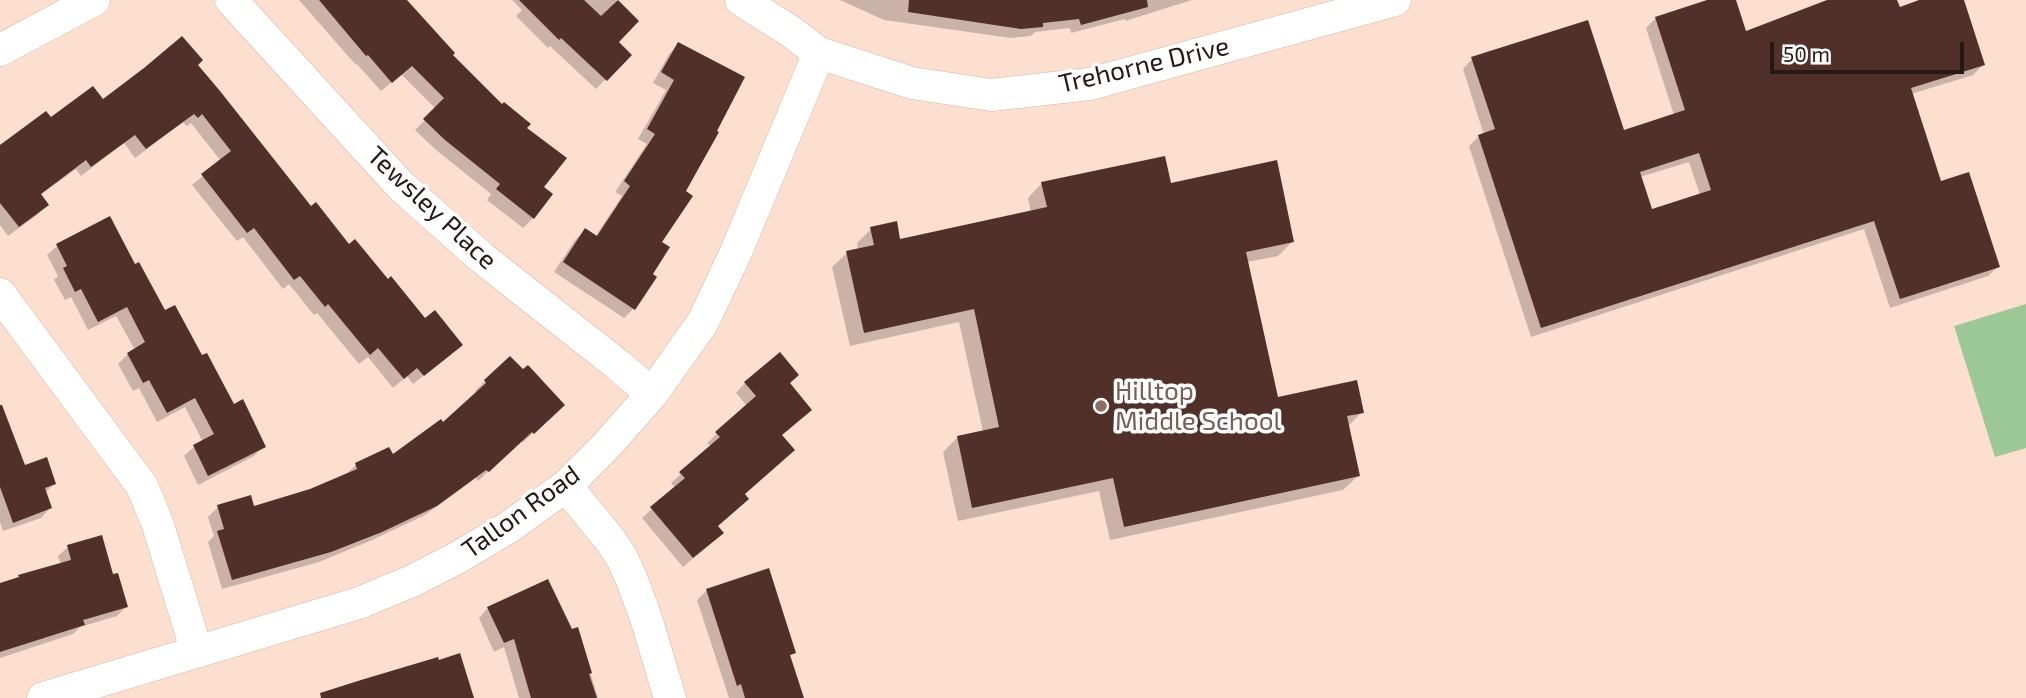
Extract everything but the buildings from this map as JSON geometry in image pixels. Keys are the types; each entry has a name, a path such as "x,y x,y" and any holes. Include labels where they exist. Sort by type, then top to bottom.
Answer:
{"street":[{"path":"0,50 94,0"},
{"name":"Tewsley Place","path":"231,0 401,186 482,258 652,394"},
{"name":"Trehorne Drive","path":"741,0 819,53 912,83 990,95 1090,83 1395,0"},
{"name":"Tallon Road","path":"43,698 359,603 412,581 457,558 509,527 566,486 652,394 703,322 736,252 819,53"},
{"path":"0,294 142,486 157,522 197,652"},
{"path":"566,486 622,558 641,605 670,698"}],"green space":[{"path":"2026,304 2026,448 1995,457 1954,326"}],"place":[{"name":"Hilltop Middle School","path":"1101,406"}]}
